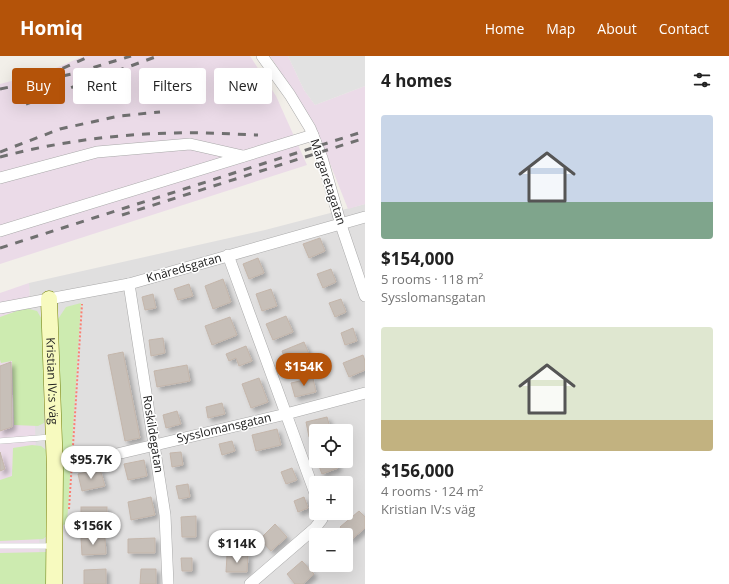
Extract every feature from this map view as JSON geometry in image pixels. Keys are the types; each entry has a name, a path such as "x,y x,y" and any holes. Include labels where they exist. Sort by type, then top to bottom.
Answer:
{"street":[{"name":"Margaretagatan","path":"262,56 300,110 313,135 322,158 341,225 365,296"},
{"path":"2,229 313,135"},
{"path":"0,178 97,152 112,150 190,144 244,156"},
{"name":"Knäredsgatan","path":"0,308 129,284 228,255 365,218"},
{"path":"228,255 309,477"},
{"name":"Roskildegatan","path":"129,284 165,515 168,584"},
{"name":"Kristian IV:s väg","path":"49,299 54,436 54,584"},
{"name":"Sysslomansgatan","path":"83,462 286,414 365,393"},
{"path":"250,584 315,528 321,520"}],"lane":[{"path":"0,441 54,436"},
{"path":"0,546 53,546"}],"path":[{"path":"68,513 83,292"}],"shaded area":[{"path":"84,56 250,56 258,68 214,68 214,104 272,104 272,90 307,165 0,264 0,84 12,81 12,104 65,104 65,68 56,68"},
{"path":"270,56 288,56 304,90 315,105 365,86 365,204 348,209 314,123"},
{"path":"288,56 365,56 365,86 315,105 304,90"},
{"path":"365,204 365,584 40,584 29,283 265,230"},
{"path":"29,283 40,584 0,584 0,293"}],"green space":[{"path":"81,303 67,524 63,525 58,319 66,307"},
{"path":"25,308 37,311 43,321 44,423 38,426 14,425 12,361 1,363 0,360 0,317"},
{"path":"32,445 41,446 46,450 47,536 43,539 0,541 0,480 12,476 13,448"},
{"path":"46,552 48,584 0,584 0,553"}],"building":[{"path":"320,238 325,251 309,258 303,244"},
{"path":"258,258 264,273 249,279 243,264"},
{"path":"331,269 336,282 323,288 317,274"},
{"path":"223,279 231,302 213,309 205,286"},
{"path":"189,284 193,296 178,300 174,289"},
{"path":"271,289 277,306 262,311 256,294"},
{"path":"153,294 156,308 145,310 142,297"},
{"path":"341,299 346,312 335,317 329,303"},
{"path":"286,316 293,332 273,340 266,324"},
{"path":"230,317 237,335 212,345 205,326"},
{"path":"353,328 357,341 345,345 341,333"},
{"path":"163,338 165,353 151,356 149,340"},
{"path":"304,342 312,361 289,370 282,351"},
{"path":"246,346 252,361 239,366 236,358 229,361 226,354"},
{"path":"123,352 140,438 125,441 108,355"},
{"path":"363,355 365,370 349,377 343,363"},
{"path":"11,362 12,427 0,431 0,366"},
{"path":"187,365 190,381 157,387 154,371"},
{"path":"259,378 268,402 251,408 242,384"},
{"path":"313,378 316,392 295,397 291,383"},
{"path":"222,403 225,414 208,418 206,407"},
{"path":"177,411 181,424 166,428 163,415"},
{"path":"327,417 329,424 309,424 309,437 306,422"},
{"path":"277,429 281,445 256,451 252,435"},
{"path":"232,441 235,451 222,455 219,444"},
{"path":"0,452 5,469 0,471"},
{"path":"181,452 183,465 172,467 170,453"},
{"path":"144,460 147,476 128,480 124,464"},
{"path":"292,468 297,480 286,484 281,472"},
{"path":"320,468 338,468 322,474"},
{"path":"100,469 105,486 82,491 78,474"},
{"path":"188,484 190,497 179,499 176,486"},
{"path":"151,497 155,515 131,520 128,502"},
{"path":"304,497 308,508 298,512 294,501"},
{"path":"81,507 107,507 107,523 81,523"},
{"path":"359,511 365,517 365,528 353,538 353,528 340,527 348,520 353,520 353,516"},
{"path":"196,516 196,537 182,537 181,517"},
{"path":"275,524 287,537 271,551 260,539"},
{"path":"81,538 105,538 106,554 82,555"},
{"path":"155,538 155,553 128,553 128,539"},
{"path":"227,555 248,555 247,572 226,572"},
{"path":"181,558 192,558 192,571 182,571"},
{"path":"302,561 309,569 309,572 314,574 303,584 295,584 287,574"},
{"path":"106,569 106,584 84,584 84,570"},
{"path":"141,569 156,569 156,584 140,584"}],"railway":[{"path":"63,68 90,56"},
{"path":"0,89 72,74 131,56"},
{"path":"65,90 158,56"},
{"path":"0,152 60,129 119,116 160,112"},
{"path":"0,248 365,131"},
{"path":"0,157 65,143 131,135 195,133 258,135"},
{"path":"122,215 365,138"}]}
